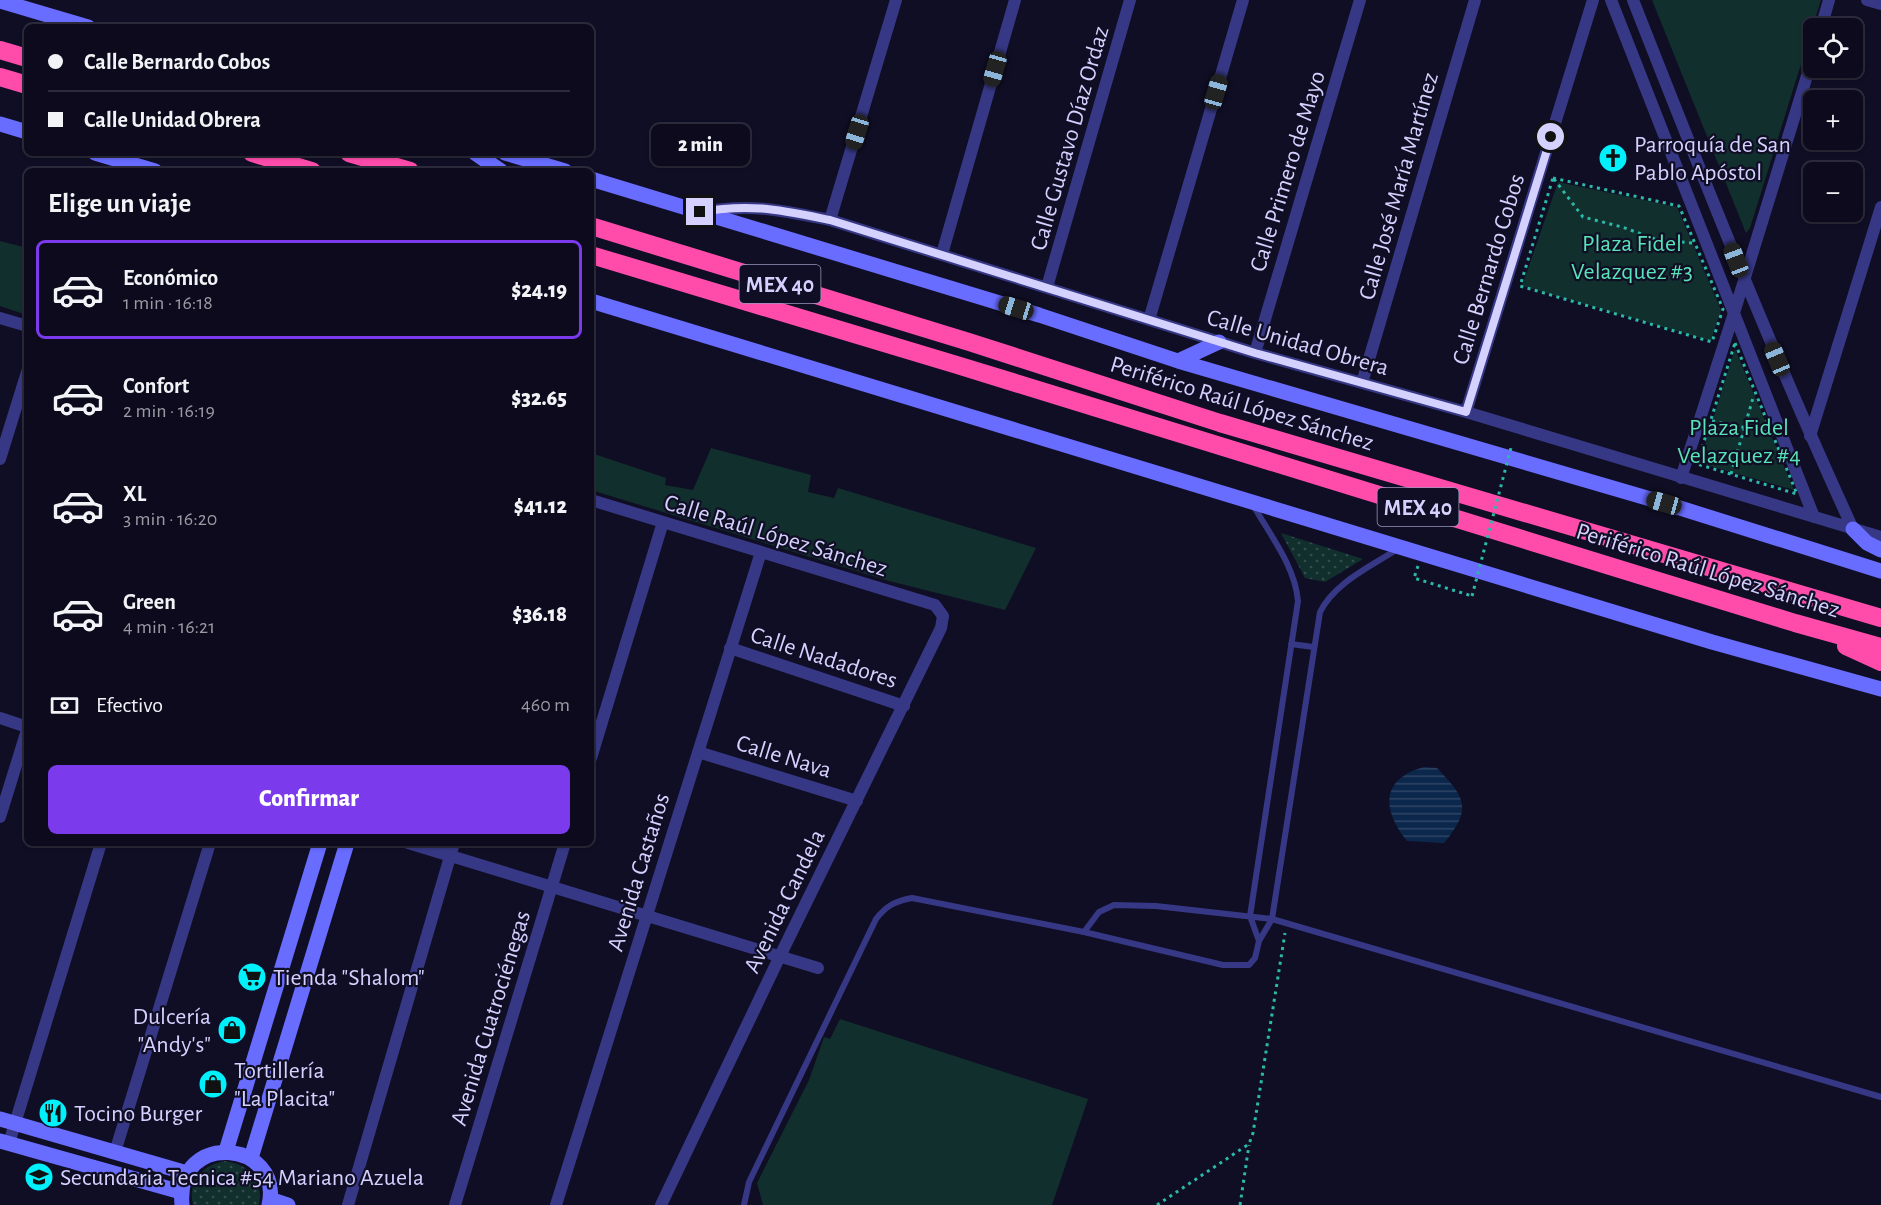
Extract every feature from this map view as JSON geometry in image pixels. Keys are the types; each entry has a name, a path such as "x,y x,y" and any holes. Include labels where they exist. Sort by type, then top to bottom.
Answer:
{"highway":[{"path":"0,50 24,57"},
{"path":"0,77 24,85"},
{"path":"262,156 302,168"},
{"path":"359,156 400,168"},
{"name":"Periférico Raúl López Sánchez","path":"594,227 969,342 1231,426 1881,618"},
{"name":"Periférico Raúl López Sánchez","path":"594,256 1795,623 1881,647"},
{"path":"1795,623 1881,662"}],"main road":[{"path":"0,0 78,24"},
{"path":"0,124 24,131"},
{"path":"106,156 146,168"},
{"path":"479,156 497,168"},
{"path":"516,156 555,168"},
{"name":"Periférico Raúl López Sánchez","path":"594,180 1039,315 1178,361 1664,503 1881,571"},
{"name":"Periférico Raúl López Sánchez","path":"594,188 620,188"},
{"path":"594,302 1701,638 1881,689"},
{"path":"1178,361 1219,342"},
{"path":"1853,529 1867,543 1881,550"},
{"path":"226,1151 319,846"},
{"path":"251,1158 346,846"},
{"path":"7,1121 187,1173"},
{"path":"4,1142 181,1198 187,1173 197,1161 210,1154 234,1152 251,1158 264,1173 268,1182 270,1202 288,1205"}],"street":[{"path":"830,220 896,0"},
{"path":"942,254 1015,0"},
{"name":"Calle Gustavo Díaz Ordaz","path":"1047,287 1130,0"},
{"path":"1149,320 1243,0"},
{"name":"Calle Primero de Mayo","path":"1255,353 1360,0"},
{"name":"Calle José María Martínez","path":"1362,383 1475,0"},
{"name":"Calle Bernardo Cobos","path":"1466,412 1593,0"},
{"path":"1611,0 1814,517"},
{"path":"1633,0 1744,281 1810,436 1853,529"},
{"path":"1824,18 1829,0"},
{"path":"1867,0 1881,4"},
{"path":"1681,478 1806,78"},
{"name":"Calle Unidad Obrera","path":"700,212 750,206 779,209 830,220 1255,353 1466,412 1881,537"},
{"path":"1810,436 1881,207"},
{"path":"0,318 24,325"},
{"path":"0,459 24,382"},
{"name":"Calle Raúl López Sánchez","path":"594,501 935,606 943,616"},
{"path":"594,748 663,522"},
{"name":"Avenida Castaños","path":"556,1205 761,552"},
{"name":"Avenida Candela","path":"662,1205 780,957 904,706 941,628 943,616"},
{"name":"Calle Nadadores","path":"730,648 904,706"},
{"path":"0,718 24,727"},
{"path":"0,818 24,738"},
{"name":"Calle Nava","path":"698,752 857,801"},
{"path":"4,1142 7,1121 100,846"},
{"path":"115,1152 209,846"},
{"path":"418,846 818,968"},
{"path":"348,1205 453,846"},
{"name":"Avenida Cuatrociénegas","path":"455,1205 564,846"}],"lane":[{"path":"1250,500 1294,579 1298,602 1250,916 1259,941"},
{"path":"744,1205 749,1182 876,919 892,903 912,898 1084,932 1223,965 1248,965 1256,958 1259,941 1272,919 1317,619 1324,604 1357,575 1401,547"},
{"path":"1292,644 1313,647"},
{"path":"1084,932 1099,912 1114,905 1156,906 1272,919 1881,1097"}],"path":[{"path":"1553,178 1582,218 1622,227 1659,240 1695,243"},
{"path":"1553,178 1679,206 1723,309 1712,342 1520,286 1553,178"},
{"path":"1735,343 1797,494 1697,464 1710,421 1735,343"},
{"path":"1731,474 1755,391"},
{"path":"1710,421 1772,433"},
{"path":"1422,553 1414,578 1472,596 1512,444"},
{"path":"1240,1205 1286,923"},
{"path":"1157,1205 1249,1144"}],"green space":[{"path":"1652,0 1821,0 1815,18 1803,18 1803,58 1750,228 1746,233"},
{"name":"Plaza Fidel Velazquez #3","path":"1558,182 1677,207 1721,310 1711,341 1522,286"},
{"path":"0,241 24,247 24,314 0,306"},
{"name":"Plaza Fidel Velazquez #4","path":"1735,349 1794,490 1699,463"},
{"path":"711,448 811,475 808,492 834,498 838,488 1036,548 1005,610 889,581 594,491 594,454 666,478 665,485 693,490"},
{"path":"1281,533 1363,559 1325,582 1305,578"},
{"path":"840,1019 1088,1099 1052,1205 763,1205 757,1183 809,1080 824,1037 830,1039"},
{"path":"225,1161 241,1166 253,1175 259,1188 259,1205 193,1205 192,1189 198,1176 210,1166"}],"water":[{"path":"1424,767 1437,768 1454,788 1462,804 1459,821 1444,843 1407,841 1393,818 1390,807 1390,797 1399,779"}],"place":[{"name":"Parroquía de San Pablo Apóstol","path":"1613,158"},
{"name":"Tienda \"Shalom\"","path":"252,977"},
{"name":"Dulcería \"Andy's\"","path":"232,1030"},
{"name":"Tortillería \"La Placita\"","path":"213,1084"},
{"name":"Tocino Burger","path":"53,1113"},
{"name":"Secundaria Tecnica #54 Mariano Azuela","path":"39,1177"}],"route":[{"path":"700,212 750,206 779,209 830,220 1255,353 1466,412 1551,137"}]}
